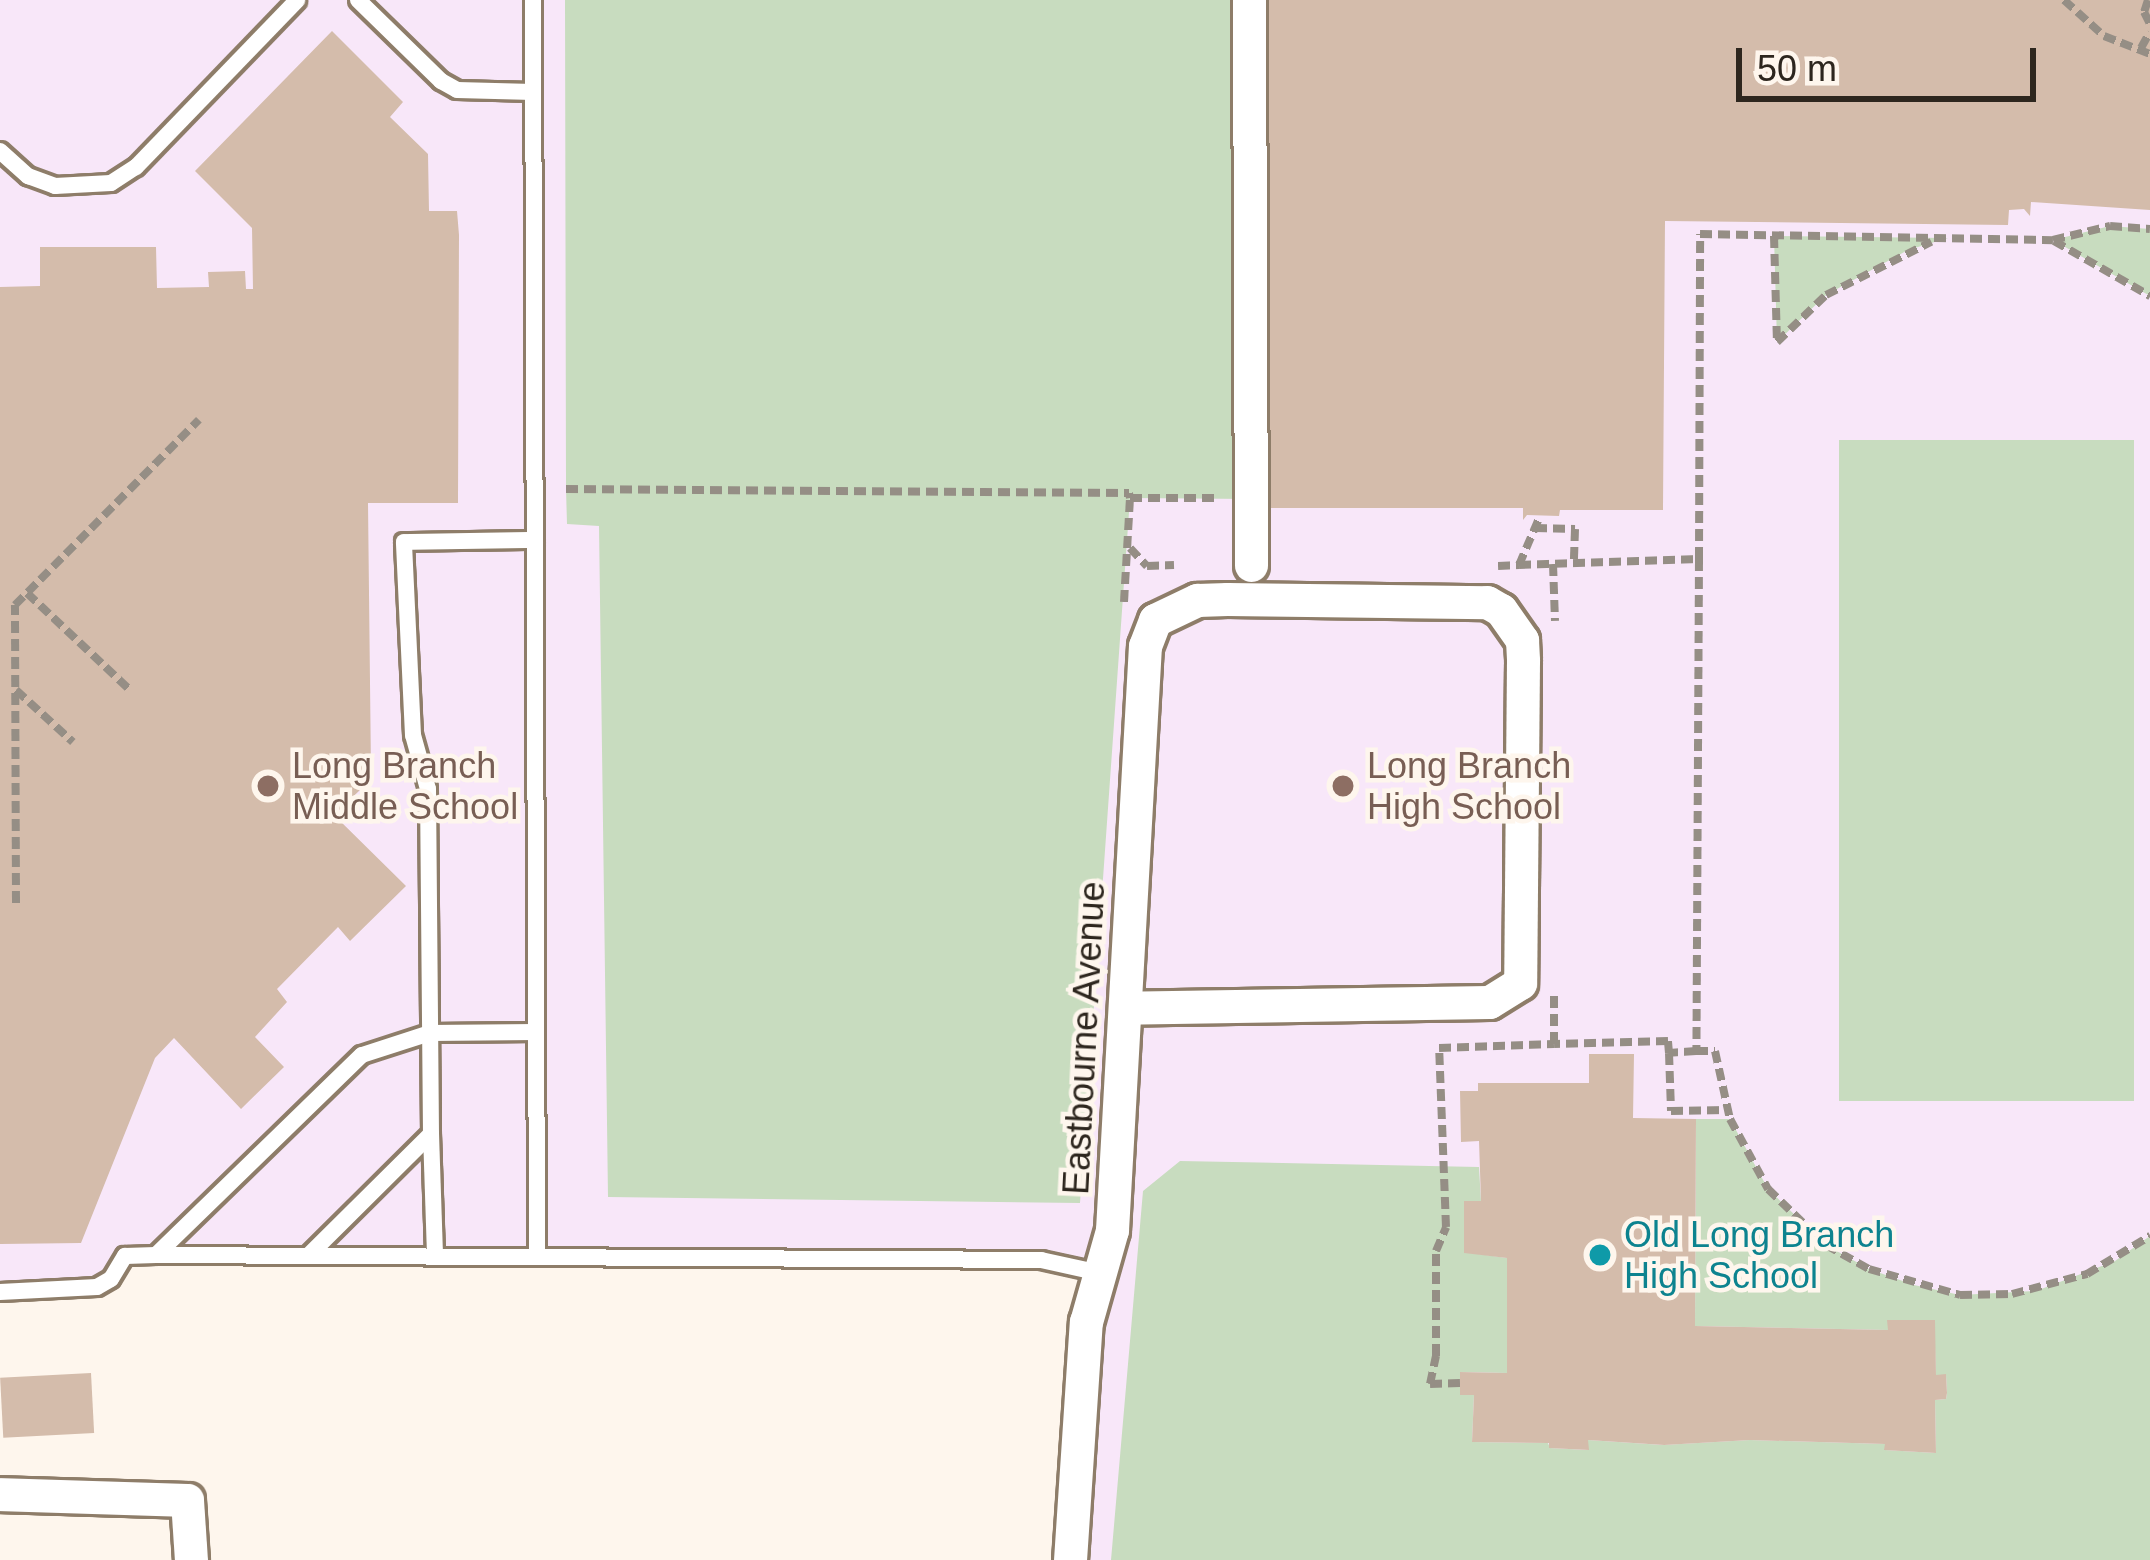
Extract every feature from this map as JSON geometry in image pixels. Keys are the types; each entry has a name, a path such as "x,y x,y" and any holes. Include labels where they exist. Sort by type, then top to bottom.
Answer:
{"street":[{"path":"1249,0 1251,582"},
{"name":"Eastbourne Avenue","path":"1070,1560 1086,1322 1112,1230 1145,646 1155,620 1174,607 1251,582 1487,602 1514,623 1523,662 1520,983 1490,1002 1125,1008"},
{"path":"0,1494 187,1500 191,1560"}],"lane":[{"path":"0,151 28,176 55,186 111,183 136,167 297,0"},
{"path":"358,0 441,81 457,90 533,92"},
{"path":"533,0 537,1257"},
{"path":"435,1256 428,790 413,735 404,542 535,540"},
{"path":"156,1255 362,1055 430,1034 536,1032"},
{"path":"308,1256 431,1134"},
{"path":"0,1292 97,1287 111,1279 124,1256 156,1255 1041,1260 1100,1273"}],"path":[{"path":"2064,0 2104,36 2146,51 2148,0"},
{"path":"1696,1051 1700,234 2053,240 2110,226 2150,229"},
{"path":"1774,236 1777,342 1826,295 1908,250 1948,238"},
{"path":"2053,240 2150,296"},
{"path":"16,903 15,605 199,420"},
{"path":"566,489 1129,493 1124,608"},
{"path":"1130,497 1251,499"},
{"path":"1520,565 1540,516"},
{"path":"1534,528 1575,529 1574,563"},
{"path":"1127,543 1147,566 1174,565"},
{"path":"1474,566 1699,559"},
{"path":"1538,596 1555,628 1553,564"},
{"path":"1496,566 1524,581"},
{"path":"27,593 129,689"},
{"path":"15,689 73,742"},
{"path":"1554,975 1554,1044"},
{"path":"1460,1383 1430,1384 1436,1356 1436,1251 1446,1227 1439,1048 1668,1041 1671,1111 1727,1110"},
{"path":"1669,1053 1715,1051 1727,1110 1754,1168 1782,1206 1826,1245 1891,1278 1960,1295 2036,1291 2115,1261 2150,1237"}],"shaded area":[{"name":"Long Branch High School","path":"0,0 2150,0 2150,1560 1070,1560 1099,1273 1041,1260 125,1256 111,1279 0,1292"}],"green space":[{"path":"565,0 1249,0 1251,499 1130,498 1080,1203 608,1197 599,526 567,524"},
{"path":"2110,226 2150,229 2150,296 2053,240"},
{"path":"1774,236 1948,238 1908,250 1826,295 1777,342"},
{"path":"1839,440 2134,440 2134,1101 1839,1101"},
{"path":"1696,1119 1730,1119 1768,1189 1826,1245 1869,1269 1914,1285 1960,1295 2036,1291 2115,1261 2150,1236 2150,1560 1111,1560 1143,1191 1180,1161 1479,1167 1481,1201 1465,1226 1464,1252 1507,1258 1507,1373 1460,1372 1474,1395 1472,1442 1548,1443 1550,1448 1588,1450 1588,1440 1663,1445 1750,1440 1885,1444 1885,1450 1936,1453 1935,1400 1946,1399 1947,1393 1946,1375 1936,1375 1934,1320 1888,1320 1888,1330 1695,1326"}],"building":[{"path":"1261,0 2150,0 2150,210 2031,202 2030,216 2024,209 2009,210 2008,225 1665,221 1663,510 1560,510 1559,516 1527,515 1523,520 1523,508 1270,508 1269,410 1263,409"},
{"name":"Long Branch Middle School","path":"332,31 403,102 390,117 428,154 429,211 457,211 458,503 368,503 371,771 356,784 360,790 334,815 406,886 350,941 338,927 277,989 287,1002 255,1037 284,1067 241,1109 174,1038 155,1058 81,1243 0,1244 0,287 40,286 40,247 156,247 157,288 209,287 208,272 245,271 246,289 253,289 252,228 195,171"},
{"name":"Old Long Branch High School","path":"1589,1054 1634,1054 1633,1118 1696,1119 1695,1326 1888,1330 1887,1320 1935,1320 1936,1375 1946,1374 1947,1393 1946,1399 1935,1400 1936,1453 1884,1450 1885,1444 1750,1440 1664,1445 1588,1440 1589,1450 1549,1448 1549,1443 1472,1442 1474,1395 1460,1395 1460,1372 1507,1373 1507,1258 1464,1253 1464,1201 1481,1201 1479,1141 1461,1142 1460,1091 1478,1091 1478,1083 1589,1083"},
{"path":"91,1373 94,1433 3,1438 0,1378"}],"place":[{"name":"Long Branch Middle School","path":"268,786"},
{"name":"Long Branch High School","path":"1343,786"},
{"name":"Old Long Branch High School","path":"1600,1255"}]}
